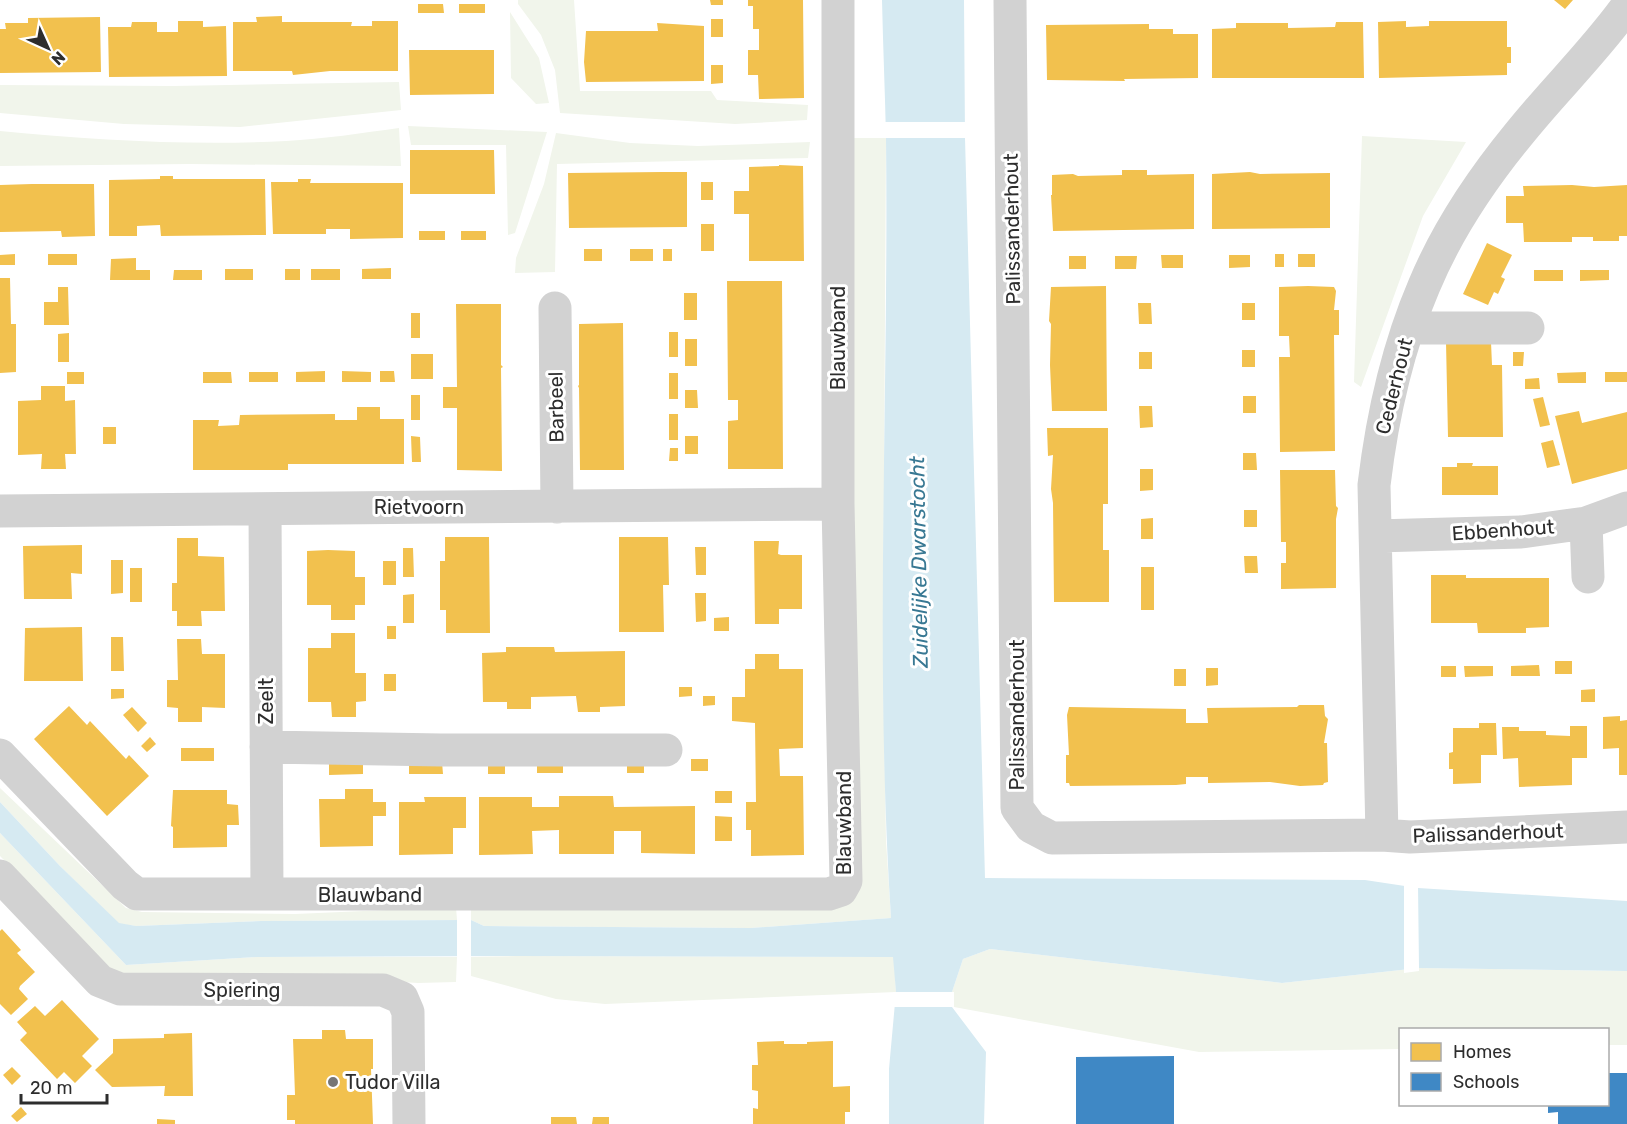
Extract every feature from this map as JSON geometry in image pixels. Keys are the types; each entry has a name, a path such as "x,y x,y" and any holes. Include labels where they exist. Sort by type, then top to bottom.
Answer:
{"street":[{"name":"Blauwband","path":"0,755 125,885 137,894 829,894 841,890 846,881 838,504 838,0"},
{"name":"Palissanderhout","path":"1010,0 1017,808 1031,827 1052,838 1410,837 1627,827"},
{"name":"Cederhout","path":"1382,836 1374,485 1381,431 1408,328 1424,285 1465,209 1518,135 1604,38 1627,6"},
{"name":"Barbeel","path":"555,308 557,507"},
{"path":"1408,328 1528,328"},
{"name":"Rietvoorn","path":"0,512 838,504"},
{"name":"Zeelt","path":"265,508 267,894"},
{"name":"Ebbenhout","path":"1376,536 1521,532 1586,523 1627,508"},
{"path":"1586,523 1588,577"},
{"path":"266,747 666,750"},
{"name":"Spiering","path":"0,876 100,981 120,989 383,990 402,998 408,1012 409,1124"}],"shaded area":[{"path":"518,0 574,0 580,91 711,91 717,100 808,105 807,120 735,124 560,113 555,70 541,35 518,4"},
{"path":"510,12 539,58 549,103 536,104 511,78"},
{"path":"399,82 401,110 240,127 124,124 0,113 0,85 173,86"},
{"path":"408,126 547,132 515,233 508,235 506,145 411,145"},
{"path":"399,128 401,166 190,164 0,166 0,131 107,139 215,143 300,140"},
{"path":"556,133 630,143 698,146 810,142 808,158 557,164 555,272 515,273 516,258 544,184"},
{"path":"1362,136 1466,142 1423,216 1361,387 1354,382"},
{"path":"850,138 886,138 883,660 886,841 891,918 751,928 484,926 471,920 471,906 848,903"},
{"path":"0,788 126,908 142,912 295,914 456,907 457,920 262,921 136,926 119,924 0,802"},
{"path":"0,833 126,965 257,957 457,957 456,982 120,979 0,856"},
{"path":"990,949 1282,983 1419,968 1627,971 1627,1045 1609,1045 1609,1028 1399,1028 1399,1049 1199,1052 954,1007 952,992 963,959"},
{"path":"471,957 894,957 896,992 605,1004 556,999 471,976"}],"water":[{"name":"Zuidelijke Dwarstocht","path":"882,0 964,0 965,138 985,878 1365,880 1418,888 1627,901 1627,971 1419,968 1282,983 990,949 963,959 952,992 952,1007 986,1052 984,1124 889,1124 889,1069 896,992 893,957 257,957 126,965 0,833 0,802 60,866 119,923 136,926 262,921 471,920 484,926 751,928 891,918 883,723 886,138"}],"pier":[{"path":"884,122 967,122 967,138 885,138"},
{"path":"1404,882 1418,885 1419,971 1404,973"},
{"path":"457,920 471,920 471,960 457,960"},
{"path":"893,992 954,992 954,1007 891,1007"}],"building: Homes":[{"path":"710,0 723,0 723,5 711,5"},
{"path":"748,0 803,0 804,98 759,99 758,75 748,75 748,50 759,50 759,29 753,29 753,6 748,6"},
{"path":"1554,0 1573,0 1565,9"},
{"path":"418,4 443,4 444,13 418,13"},
{"path":"459,4 485,4 485,13 459,13"},
{"path":"282,16 282,22 352,22 351,26 372,26 372,21 398,21 398,71 330,71 293,75 292,71 233,71 233,22 257,22 256,17"},
{"path":"100,17 101,72 0,73 0,29 6,29 5,23 28,23 28,18"},
{"path":"711,19 723,19 723,37 711,37"},
{"path":"178,21 203,21 203,27 226,26 227,76 109,77 108,27 131,27 132,22 157,22 157,32 178,32"},
{"path":"1406,21 1406,27 1429,26 1429,21 1507,21 1507,47 1511,47 1511,63 1507,63 1507,75 1379,78 1378,22"},
{"path":"1336,22 1363,22 1364,78 1212,78 1212,29 1236,28 1236,23 1288,23 1288,28 1335,27"},
{"path":"657,23 704,26 704,81 586,82 584,62 586,31 658,31"},
{"path":"1149,24 1149,29 1173,29 1173,34 1198,34 1198,78 1124,79 1125,81 1047,80 1046,25"},
{"path":"409,50 494,50 494,94 410,95"},
{"path":"711,65 723,65 723,83 711,84"},
{"path":"410,150 494,150 495,194 410,194"},
{"path":"803,166 804,261 749,261 749,214 734,214 734,191 749,191 749,167"},
{"path":"1122,170 1147,170 1147,175 1194,174 1194,229 1053,231 1052,175 1122,175"},
{"path":"687,172 687,227 569,228 568,173"},
{"path":"1250,172 1260,174 1330,173 1330,228 1212,229 1212,174"},
{"path":"160,176 173,176 173,179 265,179 266,235 161,236 160,225 137,226 137,236 109,236 109,180 160,179"},
{"path":"298,179 311,179 310,183 403,183 403,238 350,239 350,229 326,229 326,234 273,234 271,182 298,182"},
{"path":"701,182 713,182 713,200 701,200"},
{"path":"94,184 95,236 62,237 61,231 0,232 0,185"},
{"path":"1627,185 1627,236 1619,236 1619,241 1593,241 1593,237 1572,237 1572,242 1524,242 1523,223 1506,223 1506,196 1524,196 1523,186 1594,187"},
{"path":"701,224 714,224 714,251 701,251"},
{"path":"419,231 445,231 445,240 419,240"},
{"path":"461,231 486,231 486,240 461,240"},
{"path":"1487,243 1512,255 1501,277 1505,279 1498,294 1494,292 1488,305 1463,294"},
{"path":"584,249 602,249 602,261 584,261"},
{"path":"630,249 653,249 653,261 630,261"},
{"path":"663,249 672,249 672,261 663,261"},
{"path":"15,254 15,265 0,265 0,255"},
{"path":"48,254 77,254 77,265 48,265"},
{"path":"1275,254 1284,254 1284,267 1275,267"},
{"path":"1298,254 1315,254 1315,267 1298,267"},
{"path":"1161,255 1183,255 1183,268 1162,268"},
{"path":"1229,255 1250,255 1250,267 1229,268"},
{"path":"1069,256 1086,256 1086,269 1069,269"},
{"path":"1115,256 1137,256 1136,269 1115,269"},
{"path":"136,258 136,270 150,270 150,280 110,280 111,259"},
{"path":"391,268 391,279 362,279 362,269"},
{"path":"225,269 253,269 253,280 225,280"},
{"path":"285,269 300,269 300,280 285,280"},
{"path":"311,269 340,269 340,280 311,280"},
{"path":"174,270 202,270 202,280 173,280"},
{"path":"1534,270 1563,270 1563,281 1534,281"},
{"path":"1580,270 1609,270 1609,280 1580,281"},
{"path":"0,278 10,278 11,324 16,324 16,372 0,373"},
{"path":"727,281 782,281 783,469 728,469 728,421 738,420 738,400 728,400"},
{"path":"1106,286 1107,411 1052,411 1051,324 1049,321 1051,287"},
{"path":"58,287 68,287 69,325 44,325 44,302 58,302"},
{"path":"1279,287 1334,287 1336,291 1334,310 1339,310 1339,335 1334,335 1335,451 1280,452 1279,357 1290,357 1289,336 1279,336"},
{"path":"684,293 697,293 697,320 684,320"},
{"path":"1138,303 1151,303 1152,324 1139,324"},
{"path":"1242,303 1255,303 1255,320 1242,320"},
{"path":"456,304 501,304 502,471 457,470 457,408 443,408 443,387 457,387"},
{"path":"411,313 420,313 420,338 411,338"},
{"path":"623,323 624,470 580,470 579,324"},
{"path":"669,332 678,332 678,357 669,357"},
{"path":"69,333 69,362 58,362 58,334"},
{"path":"685,339 697,339 697,366 685,366"},
{"path":"1446,342 1491,342 1492,365 1502,365 1503,437 1448,437"},
{"path":"1242,350 1255,350 1255,367 1242,367"},
{"path":"1139,352 1152,352 1152,369 1139,369"},
{"path":"1513,352 1524,352 1523,366 1513,366"},
{"path":"411,354 433,354 433,379 411,379"},
{"path":"325,371 325,382 296,382 296,372"},
{"path":"342,371 371,372 371,382 342,382"},
{"path":"380,371 394,371 395,382 380,382"},
{"path":"67,372 84,372 84,384 67,384"},
{"path":"203,372 231,372 232,383 203,383"},
{"path":"249,372 278,372 278,382 249,382"},
{"path":"1586,372 1586,383 1558,383 1557,373"},
{"path":"1605,372 1627,372 1627,382 1605,382"},
{"path":"669,373 678,373 678,399 669,399"},
{"path":"1539,378 1540,389 1525,389 1525,379"},
{"path":"41,386 65,386 65,401 75,400 76,454 65,454 66,469 41,469 42,454 18,455 18,401 41,400"},
{"path":"685,390 697,390 698,408 685,408"},
{"path":"411,395 420,395 420,420 411,420"},
{"path":"1243,396 1256,396 1256,413 1243,413"},
{"path":"1543,397 1550,425 1540,427 1533,399"},
{"path":"1139,406 1152,406 1153,427 1140,428"},
{"path":"357,407 380,407 380,419 404,419 404,464 288,464 288,470 193,470 193,420 219,420 218,426 239,425 240,415 335,414 335,420 357,420"},
{"path":"1579,411 1582,423 1627,412 1627,469 1572,484 1555,416"},
{"path":"669,414 678,414 678,440 669,440"},
{"path":"103,427 116,427 116,444 103,444"},
{"path":"1047,428 1108,428 1108,504 1103,504 1103,550 1109,550 1109,602 1054,602 1051,489 1053,455 1048,456"},
{"path":"411,436 420,437 421,462 412,462"},
{"path":"685,436 698,436 698,454 685,454"},
{"path":"1553,440 1560,465 1547,468 1541,443"},
{"path":"670,448 678,448 678,461 669,461"},
{"path":"1243,453 1256,453 1257,470 1243,470"},
{"path":"1457,463 1473,463 1472,466 1498,466 1498,495 1442,495 1442,467 1457,467"},
{"path":"1140,469 1153,469 1153,490 1140,491"},
{"path":"1280,470 1335,470 1336,506 1338,508 1336,588 1281,589 1281,563 1286,563 1286,542 1281,542"},
{"path":"1244,510 1257,510 1257,527 1244,527"},
{"path":"1153,518 1153,539 1141,539 1141,519"},
{"path":"445,537 489,537 490,633 446,633 446,610 440,610 440,561 445,561"},
{"path":"619,537 668,537 669,585 663,585 664,632 619,632"},
{"path":"177,538 198,538 198,556 224,557 225,611 201,611 202,626 177,626 177,611 172,611 172,583 177,583"},
{"path":"754,541 779,541 778,554 802,555 802,609 779,609 779,624 755,624"},
{"path":"82,545 82,574 71,573 72,599 24,599 23,546"},
{"path":"695,547 706,547 706,575 696,575"},
{"path":"403,548 413,548 414,577 403,577"},
{"path":"307,551 355,551 355,577 365,577 365,605 355,605 355,620 331,620 331,605 307,605"},
{"path":"1244,556 1257,556 1258,573 1245,573"},
{"path":"111,560 123,560 123,593 111,594"},
{"path":"383,561 396,561 396,585 383,585"},
{"path":"1141,567 1154,567 1154,610 1141,610"},
{"path":"130,568 142,568 142,602 130,602"},
{"path":"1431,575 1466,575 1466,578 1549,578 1549,627 1526,628 1526,633 1478,633 1477,623 1431,623"},
{"path":"695,593 706,593 706,621 696,622"},
{"path":"414,594 414,623 403,623 403,595"},
{"path":"729,617 729,631 714,631 714,618"},
{"path":"387,626 396,626 396,639 387,639"},
{"path":"82,627 83,681 24,681 25,628"},
{"path":"331,633 355,633 355,673 366,673 366,701 356,702 356,717 332,717 331,702 308,702 308,648 331,648"},
{"path":"111,637 123,637 124,671 111,671"},
{"path":"177,639 201,639 202,654 225,654 225,708 202,707 202,722 178,722 178,708 167,707 167,680 178,680"},
{"path":"506,647 554,647 555,652 625,651 625,706 600,707 600,712 578,712 576,696 531,697 531,709 507,709 507,702 483,702 482,653 506,652"},
{"path":"755,654 779,654 779,669 803,669 803,748 779,749 780,776 803,776 804,855 751,856 751,830 746,830 746,802 756,802 755,723 732,721 732,697 745,697 745,669 755,669"},
{"path":"1555,661 1572,661 1572,674 1555,674"},
{"path":"1539,665 1540,676 1511,676 1511,666"},
{"path":"1441,666 1456,666 1456,677 1441,677"},
{"path":"1464,666 1493,666 1493,676 1465,677"},
{"path":"1206,668 1218,668 1218,685 1206,686"},
{"path":"1174,669 1186,669 1186,686 1174,686"},
{"path":"384,674 396,674 396,691 384,691"},
{"path":"679,687 692,687 692,696 679,697"},
{"path":"111,689 124,689 124,698 111,699"},
{"path":"1595,689 1595,702 1581,702 1581,690"},
{"path":"703,696 715,696 715,705 703,706"},
{"path":"1299,705 1324,705 1325,716 1328,719 1324,743 1327,743 1328,782 1323,785 1300,786 1270,782 1208,783 1208,777 1186,777 1186,784 1176,785 1070,786 1066,783 1066,755 1069,755 1067,715 1069,707 1186,709 1186,723 1208,723 1207,708 1297,707"},
{"path":"69,706 87,725 90,721 126,759 129,755 149,776 107,816 34,739"},
{"path":"132,707 147,723 138,732 123,715"},
{"path":"1620,716 1620,721 1627,720 1627,775 1619,775 1619,748 1603,749 1603,717"},
{"path":"1479,723 1496,723 1497,755 1481,755 1481,783 1453,784 1453,769 1449,769 1449,753 1453,752 1453,728 1479,728"},
{"path":"1570,726 1587,726 1587,758 1572,758 1572,785 1519,787 1518,758 1503,759 1502,727 1519,727 1519,731 1546,731 1546,735 1570,736"},
{"path":"150,737 156,744 147,752 141,746"},
{"path":"181,748 214,748 214,761 181,761"},
{"path":"691,759 708,759 708,771 691,771"},
{"path":"537,761 563,761 563,773 537,773"},
{"path":"627,761 644,761 644,773 627,773"},
{"path":"329,762 363,762 363,774 329,775"},
{"path":"409,762 442,762 443,774 409,774"},
{"path":"488,762 505,762 505,774 488,774"},
{"path":"345,789 373,789 373,802 386,802 386,816 373,816 373,846 320,847 319,799 345,799"},
{"path":"173,790 227,790 227,804 238,805 239,825 227,825 227,847 173,848 173,827 171,826"},
{"path":"715,791 732,791 732,803 715,803"},
{"path":"559,796 613,796 614,807 695,806 695,854 641,853 641,831 614,831 614,854 559,854 559,830 532,831 533,854 479,855 479,797 532,797 532,807 559,807"},
{"path":"424,797 466,797 466,828 453,828 453,854 399,855 399,802 425,802"},
{"path":"715,816 732,817 732,841 715,841"},
{"path":"2,929 21,950 17,953 35,972 19,989 28,999 11,1015 0,1004 0,931"},
{"path":"62,1000 99,1039 82,1056 92,1066 75,1083 64,1072 57,1079 20,1040 27,1033 17,1022 35,1006 45,1016"},
{"name":"Tudor Villa","path":"322,1030 345,1030 346,1039 373,1039 373,1069 371,1069 373,1124 295,1124 295,1120 287,1120 287,1095 295,1095 293,1039 322,1039"},
{"path":"192,1033 193,1096 164,1096 165,1086 112,1087 95,1070 113,1053 113,1039 164,1038 164,1034"},
{"path":"784,1041 784,1044 807,1044 807,1042 833,1041 833,1087 850,1086 850,1112 845,1112 845,1124 753,1124 753,1108 758,1109 758,1091 752,1090 752,1065 758,1065 757,1042"},
{"path":"12,1067 21,1076 12,1085 3,1075"},
{"path":"21,1107 27,1114 17,1122 11,1116"},
{"path":"551,1117 576,1117 577,1124 551,1124"},
{"path":"593,1117 609,1117 609,1124 592,1124"},
{"path":"157,1119 175,1120 175,1124 157,1124"}],"building: Schools":[{"path":"1174,1056 1174,1124 1076,1124 1076,1057"},
{"path":"1609,1073 1627,1073 1627,1124 1558,1124 1558,1112 1548,1113 1548,1106 1609,1106"}],"place":[{"name":"Tudor Villa","path":"333,1082"}]}
